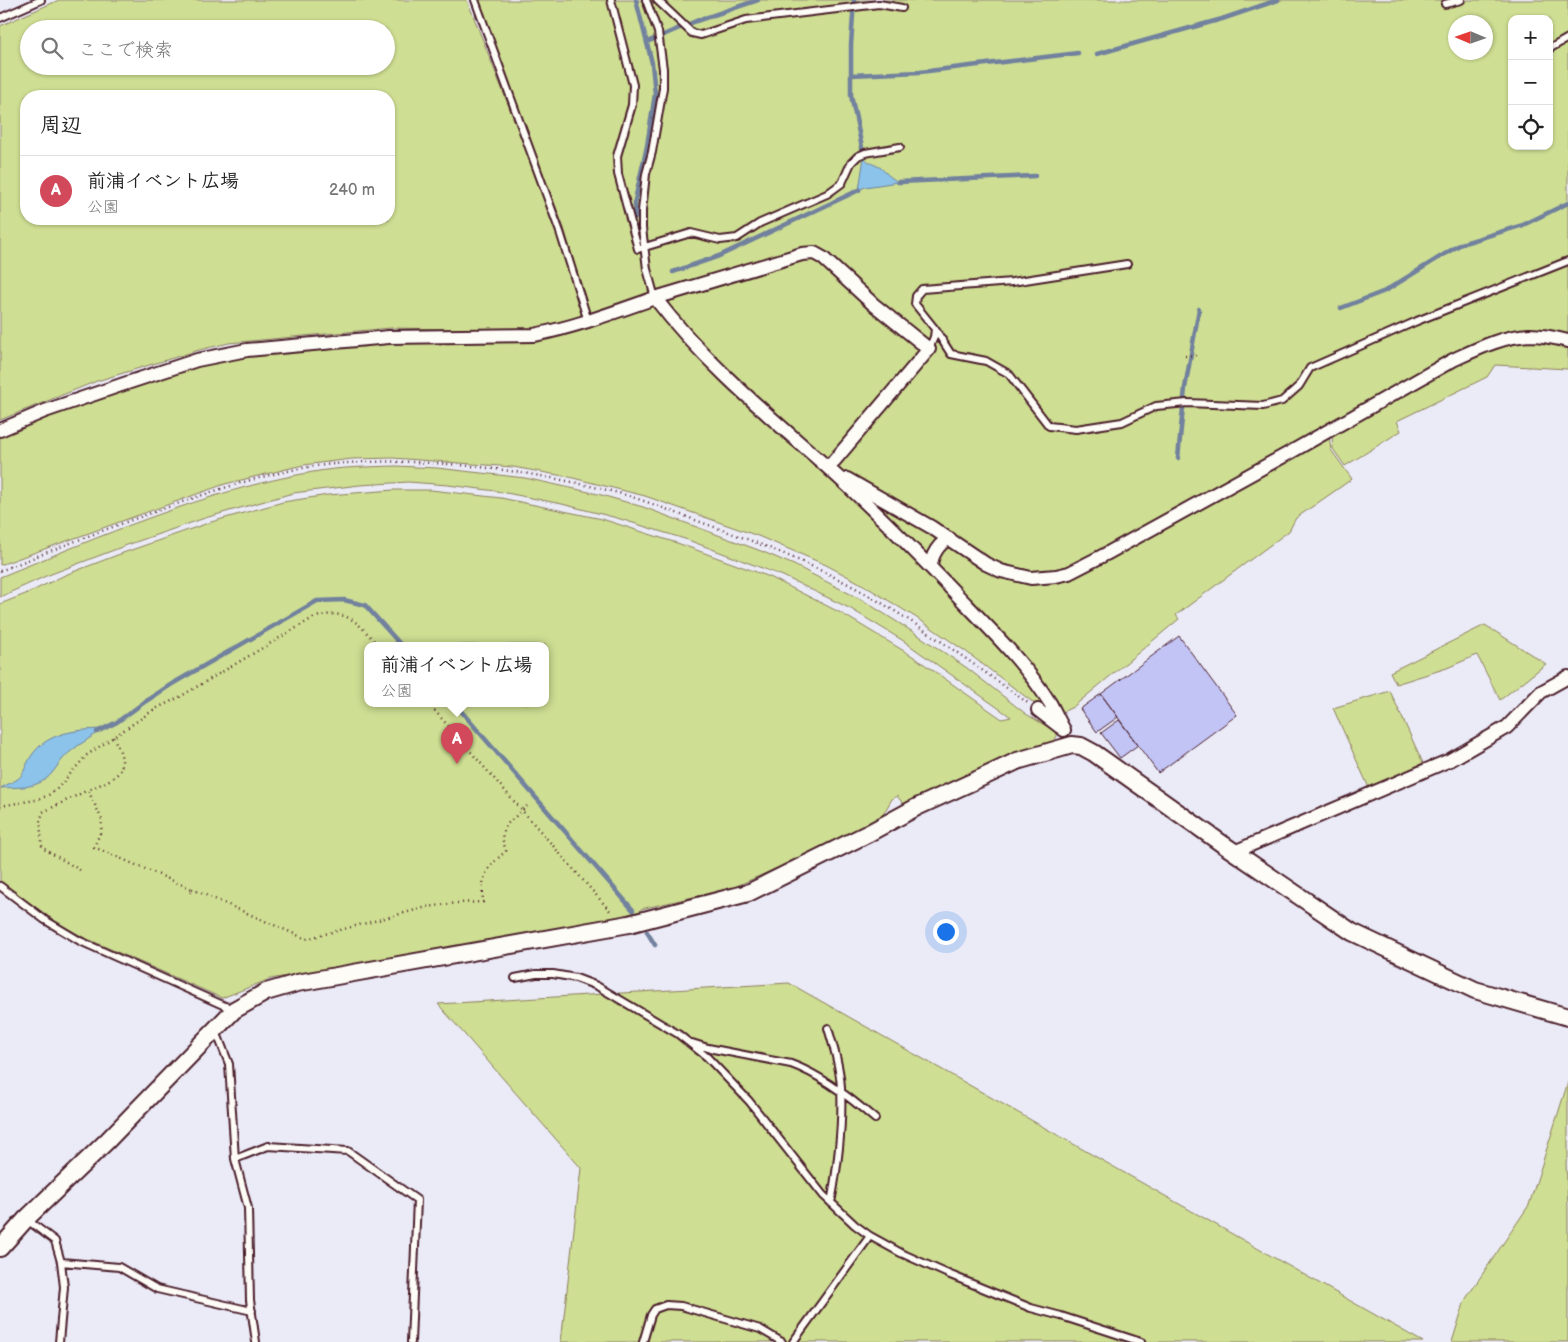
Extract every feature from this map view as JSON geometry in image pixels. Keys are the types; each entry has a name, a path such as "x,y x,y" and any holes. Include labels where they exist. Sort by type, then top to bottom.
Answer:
{"street":[{"path":"0,430 45,411 197,360 247,350 389,337 534,334 555,331 654,298 802,254 814,253 823,258 873,304 929,349 828,468"},
{"path":"654,298 722,374 879,516 996,635 1050,703 1072,745"},
{"path":"828,468 950,539 986,564 1016,575 1042,578 1069,573 1470,352 1508,338 1531,335 1568,341"},
{"path":"931,567 932,557 942,543 950,539"},
{"path":"1234,852 1450,760 1507,727 1541,692 1568,677"},
{"path":"1038,710 1064,730"},
{"path":"0,1248 234,1010 266,992 297,983 623,925 748,893 917,807 983,776 1017,761 1072,745 1081,746 1094,753 1234,852 1352,932 1475,990 1568,1017"}],"lane":[{"path":"0,18 41,0"},
{"path":"475,0 560,232 588,321"},
{"path":"611,0 633,85 632,105 617,156 618,174 638,249 691,233 720,240 737,238 760,223 826,194 842,183 851,163 862,155 900,147"},
{"path":"646,0 658,32 663,69 663,88 652,152 646,174 642,211 644,248 654,298"},
{"path":"656,0 692,33 701,35 746,20 879,4 902,8"},
{"path":"1445,4 1461,0"},
{"path":"1553,47 1568,38"},
{"path":"1127,264 1012,282 922,289 916,296 915,304 952,354 986,361 1009,374 1049,426 1076,429 1122,422 1156,406 1187,403 1263,406 1282,401 1299,386 1310,368 1434,314 1568,261"},
{"path":"929,349 935,329"},
{"path":"0,886 45,920 80,941 234,1010"},
{"path":"515,978 536,974 553,974 576,978 597,986 678,1034 707,1057 749,1101 823,1195 855,1225 870,1236 948,1274 1022,1305 1141,1342"},
{"path":"828,1028 837,1062 841,1092 840,1144 831,1203"},
{"path":"215,1029 229,1064 235,1159 248,1208 250,1300 256,1342"},
{"path":"686,1041 708,1048 803,1068 841,1092 875,1118"},
{"path":"235,1159 268,1146 348,1151 417,1200 411,1342"},
{"path":"26,1220 55,1241 62,1262 64,1287 59,1342"},
{"path":"793,1342 870,1236"},
{"path":"62,1262 119,1267 157,1289 252,1312"},
{"path":"643,1342 651,1315 656,1309 666,1305 681,1306 760,1329 782,1342"}],"path":[{"path":"1185,356 1196,355"},
{"path":"0,571 85,537 228,486 310,467 362,462 395,462 500,470 613,492 756,542 806,563 850,585 906,618 1038,710"},
{"path":"0,806 35,800 46,796 56,790 87,755 155,709 178,698 319,616 336,614 348,617 361,626 375,642"},
{"path":"432,707 623,925"},
{"path":"80,870 42,846 40,822 43,812 112,779 118,774 122,767 123,758 120,748 113,737"},
{"path":"88,790 102,820 101,831 94,847 306,939 427,907 483,902 483,878 493,863 506,851 502,838 504,831 511,819 527,806"},
{"path":"189,896 192,889"}],"green space":[{"path":"59,0 467,0 545,198 580,306 580,318 527,330 390,328 229,343 199,350 97,381 0,420 0,26"},
{"path":"475,0 1568,0 1568,337 1515,333 1068,568 1040,574 996,564 837,471 836,464 935,349 817,249 592,315 587,306 564,228"},
{"path":"813,256 921,348 923,352 826,463 711,357 664,301"},
{"path":"653,304 882,524 1011,659 1055,719 965,651 920,620 860,583 826,565 758,536 645,496 569,477 513,467 393,458 352,459 303,465 225,484 0,565 0,433 44,415 215,359 391,341 504,341"},
{"path":"1530,340 1568,346 1568,369 1495,365 1487,377 1397,421 1401,431 1345,466 1333,449 1332,435 1465,359 1507,343"},
{"path":"1329,435 1331,450 1352,479 1296,518 1289,531 1176,615 1179,619 1073,707 1060,713 937,567 941,552 948,545 1042,583"},
{"path":"396,466 437,468 525,478 598,494 643,507 761,551 794,565 864,601 967,668 1026,714 1058,733 1057,737 1048,744 1033,748 905,806 897,796 892,799 881,818 848,837 732,888 641,909 641,911 608,919 270,979 222,998 83,937 56,922 0,881 0,604 65,575 120,554 211,522 283,502 328,495 394,490 431,490 501,498 602,519 680,544 770,577 841,613 914,657 1002,719 1011,717 902,640 851,609 783,576 688,540 617,518 562,504 496,491 448,485 408,482 360,485 293,493 205,518 127,545 46,576 0,597 0,577 154,516 233,490 323,470"},
{"path":"861,494 940,537 934,543 927,556"},
{"path":"1485,625 1546,664 1500,700 1477,655 1447,668 1396,684 1390,672"},
{"path":"1390,691 1423,763 1369,788 1333,708"},
{"path":"789,983 1423,1342 561,1342 581,1168 438,1004"},
{"path":"1568,1082 1568,1158 1566,1162 1568,1342 1452,1342 1465,1300 1529,1205"}],"water":[{"path":"864,157 898,182 865,187 859,190"},
{"path":"102,729 67,754 52,773 41,782 29,786 1,788 21,776 32,755 46,741 63,734 82,730"}],"building":[{"path":"1179,636 1237,715 1158,773 1101,694"},
{"path":"1101,694 1118,717 1097,732 1080,709"},
{"path":"1119,720 1138,745 1120,758 1101,733"}],"waterway":[{"path":"635,218 635,200 647,146 655,94 652,63 636,0"},
{"path":"647,42 696,21 758,0"},
{"path":"854,0 851,45 851,95 864,157"},
{"path":"1097,54 1222,19 1278,0"},
{"path":"851,75 920,72 1078,53"},
{"path":"898,182 1035,176"},
{"path":"673,272 719,256 859,190"},
{"path":"1341,308 1385,291 1461,244 1523,225 1568,203"},
{"path":"1178,458 1185,388 1199,309"},
{"path":"97,732 117,722 172,684 317,601 344,600 365,605 398,642"},
{"path":"457,707 633,910"},
{"path":"647,932 655,945"}],"place":[{"name":"前浦イベント広場","path":"457,764"}]}
